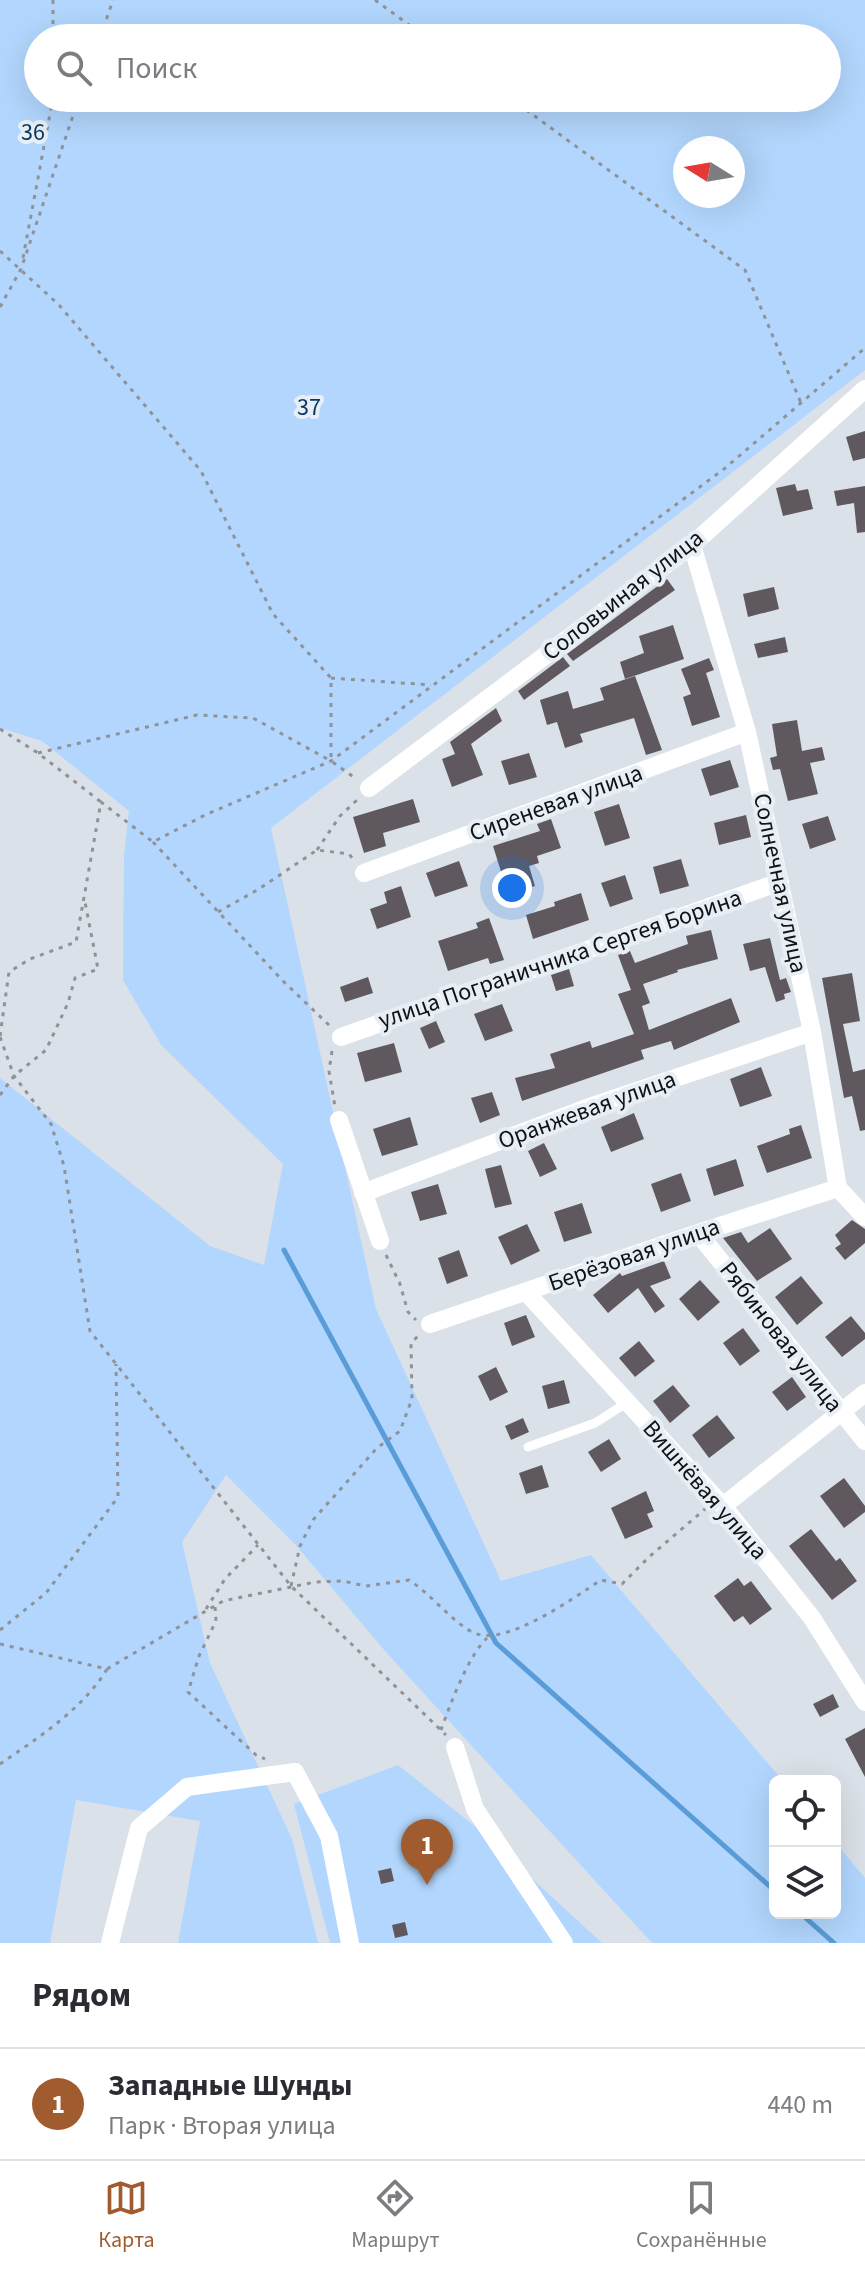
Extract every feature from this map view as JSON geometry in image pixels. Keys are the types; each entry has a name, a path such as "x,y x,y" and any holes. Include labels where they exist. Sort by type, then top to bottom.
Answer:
{"street":[{"name":"Соловьиная улица","path":"369,788 692,545 865,389"},
{"name":"Солнечная улица","path":"692,545 747,732 812,1032 838,1188"},
{"name":"Сиреневая улица","path":"364,873 747,732"},
{"name":"улица Пограничника Сергея Борина","path":"341,1037 780,882"},
{"name":"Оранжевая улица","path":"363,1193 595,1105 812,1032"},
{"path":"339,1120 380,1241"},
{"path":"838,1188 865,1217"},
{"name":"Берёзовая улица","path":"430,1324 838,1188"},
{"name":"Рябиновая улица","path":"698,1233 865,1441"},
{"name":"Вишнёвая улица","path":"526,1292 720,1503 812,1618 865,1702"},
{"path":"720,1503 865,1393"},
{"path":"455,1747 475,1809 564,1943"},
{"path":"110,1943 139,1828 187,1787 295,1772 329,1836 350,1943"}],"lane":[{"path":"528,1447 595,1423 628,1402"}],"path":[{"path":"53,0 53,24"},
{"path":"105,24 113,0"},
{"path":"375,0 408,24"},
{"path":"21,269 50,112"},
{"path":"0,307 21,269 74,112"},
{"path":"529,112 745,270 801,403"},
{"path":"0,251 59,305 201,471 273,614 331,678 331,761"},
{"path":"153,842 205,815 331,761 724,469 865,348"},
{"path":"331,678 434,685"},
{"path":"38,753 197,715 253,718 331,761 369,788 340,816 317,850 218,912"},
{"path":"0,729 38,753 153,842 341,1037 332,1051 329,1071 339,1120"},
{"path":"101,802 76,942 30,959 9,972 0,1037 14,1076 51,1124 64,1166 90,1331 291,1586 455,1747"},
{"path":"317,850 349,854 364,873"},
{"path":"0,1095 14,1076 46,1050 68,1003 75,978 98,969 84,893"},
{"path":"380,1241 400,1284 408,1312 419,1322 430,1324"},
{"path":"291,1586 300,1546 313,1520 351,1474 400,1431 412,1399 411,1343 430,1324"},
{"path":"0,1630 46,1593 118,1497 116,1364"},
{"path":"441,1730 452,1698 478,1647 488,1638 507,1634 525,1625 601,1580 622,1584 649,1557 720,1503"},
{"path":"204,1612 225,1579 258,1545"},
{"path":"0,1764 38,1738 96,1687 107,1669 223,1601 291,1586 343,1581 366,1586 409,1580 471,1631 488,1638"},
{"path":"215,1606 216,1621 199,1656 188,1692 256,1755 269,1760"},
{"path":"0,1644 107,1669"}],"green space":[{"name":"37","path":"0,0 865,0 865,370 271,828 376,1309 501,1581 591,1555 778,1775 769,1775 769,1919 841,1919 841,1849 865,1878 865,1943 652,1943 385,1651 294,1543 226,1475 182,1542 210,1663 292,1839 318,1943 178,1943 200,1821 76,1800 50,1943 0,1943 0,1078 210,1246 264,1265 283,1164 161,1045 123,980 124,856 129,811 42,741 0,728"},
{"path":"398,1765 477,1828 602,1943 330,1943 294,1804"}],"building":[{"path":"865,431 865,458 853,461 846,437"},
{"path":"795,484 797,491 808,489 813,509 783,516 776,488"},
{"path":"865,486 865,532 857,533 854,503 837,506 834,491"},
{"path":"667,579 675,590 573,661 567,654"},
{"path":"774,587 779,609 748,617 743,594"},
{"path":"673,625 684,659 625,679 620,662 644,653 639,636"},
{"path":"785,637 788,652 758,658 754,644"},
{"path":"563,657 570,666 524,700 518,691"},
{"path":"709,658 714,670 706,673 720,717 692,726 683,697 691,694 681,669"},
{"path":"635,676 662,750 646,755 634,718 580,734 583,742 565,748 557,722 547,725 540,700 568,691 573,709 604,700 600,688"},
{"path":"496,708 502,721 471,744 483,775 452,787 442,759 455,754 450,742"},
{"path":"797,720 802,751 822,747 825,760 810,763 818,794 788,801 780,769 773,770 770,758 777,756 772,724"},
{"path":"529,753 537,777 509,785 501,761"},
{"path":"730,760 739,787 710,796 701,769"},
{"path":"413,799 420,822 383,833 386,846 364,853 353,817"},
{"path":"619,804 630,838 605,846 594,812"},
{"path":"746,815 751,837 719,845 714,823"},
{"path":"828,816 836,840 810,849 802,824"},
{"path":"551,819 561,848 537,856 539,863 529,866 535,886 508,894 493,846 540,831 537,824"},
{"path":"681,859 689,886 660,894 653,867"},
{"path":"459,861 468,886 435,897 426,873"},
{"path":"625,875 633,899 610,907 601,883"},
{"path":"401,886 411,917 377,929 370,909 387,903 384,892"},
{"path":"581,893 589,920 533,939 526,915 555,906 554,902"},
{"path":"489,918 504,960 490,964 488,958 448,971 438,941 478,928 476,923"},
{"path":"711,930 718,959 677,970 643,984 650,1003 642,1006 649,1030 731,998 740,1022 674,1050 671,1041 641,1050 644,1059 522,1101 515,1078 555,1068 550,1054 590,1041 592,1048 634,1034 618,994 631,990 618,955 630,951 635,963 688,944 686,936"},
{"path":"770,938 780,980 786,978 791,992 784,994 785,999 776,1002 765,967 750,971 743,944"},
{"path":"569,969 574,986 556,991 551,975"},
{"path":"852,973 860,1021 843,1024 853,1072 865,1069 865,1130 860,1131 852,1096 844,1098 822,978"},
{"path":"368,977 373,993 345,1002 340,987"},
{"path":"502,1004 513,1031 485,1041 474,1014"},
{"path":"436,1021 445,1042 429,1049 420,1028"},
{"path":"394,1043 402,1072 365,1082 357,1053"},
{"path":"761,1067 772,1096 740,1107 730,1079"},
{"path":"492,1092 500,1115 480,1123 471,1098"},
{"path":"634,1113 644,1139 611,1152 601,1127"},
{"path":"410,1117 418,1145 382,1156 373,1129"},
{"path":"801,1125 812,1158 767,1173 757,1146 790,1134 789,1129"},
{"path":"544,1143 557,1169 540,1177 528,1151"},
{"path":"736,1159 744,1186 714,1196 706,1169"},
{"path":"501,1165 512,1204 495,1208 485,1169"},
{"path":"681,1173 691,1201 661,1212 651,1184"},
{"path":"438,1184 447,1214 420,1221 411,1192"},
{"path":"582,1203 592,1233 564,1242 554,1212"},
{"path":"852,1220 865,1229 865,1243 845,1260 835,1248 841,1244 835,1235"},
{"path":"527,1224 540,1251 511,1265 498,1237"},
{"path":"770,1228 792,1259 757,1281 723,1238 741,1232 748,1243"},
{"path":"459,1250 468,1276 447,1284 438,1258"},
{"path":"664,1261 671,1278 650,1286 665,1306 655,1313 638,1288 608,1313 593,1295 620,1273 622,1276"},
{"path":"801,1276 823,1303 797,1325 775,1297"},
{"path":"700,1280 720,1302 698,1321 679,1299"},
{"path":"526,1315 535,1337 512,1346 504,1323"},
{"path":"851,1316 865,1333 865,1339 842,1357 825,1337"},
{"path":"743,1328 760,1351 740,1366 723,1343"},
{"path":"639,1341 655,1361 635,1377 619,1358"},
{"path":"496,1367 508,1392 490,1401 478,1376"},
{"path":"792,1377 806,1397 787,1411 772,1392"},
{"path":"564,1380 570,1403 548,1409 542,1386"},
{"path":"673,1385 690,1406 670,1423 653,1401"},
{"path":"717,1415 735,1438 709,1458 692,1435"},
{"path":"523,1418 529,1432 511,1440 505,1426"},
{"path":"609,1439 621,1459 601,1472 588,1452"},
{"path":"542,1465 549,1487 526,1494 519,1473"},
{"path":"844,1478 865,1506 865,1512 844,1528 820,1496"},
{"path":"646,1491 654,1511 647,1514 653,1527 625,1539 611,1508"},
{"path":"811,1529 836,1561 840,1558 857,1581 832,1600 789,1546"},
{"path":"738,1578 744,1586 751,1581 772,1609 750,1625 743,1616 734,1622 714,1596"},
{"path":"833,1694 839,1707 820,1717 813,1704"},
{"path":"865,1728 865,1777 845,1739"},
{"path":"391,1868 394,1881 381,1884 378,1871"},
{"path":"405,1922 408,1935 395,1938 392,1925"}],"waterway":[{"path":"284,1250 496,1643 769,1886"},
{"path":"807,1919 834,1943"}],"place":[{"name":"Западные Шунды","path":"427,1885"}],"park label":[{"name":"36","path":"33,132"}]}
